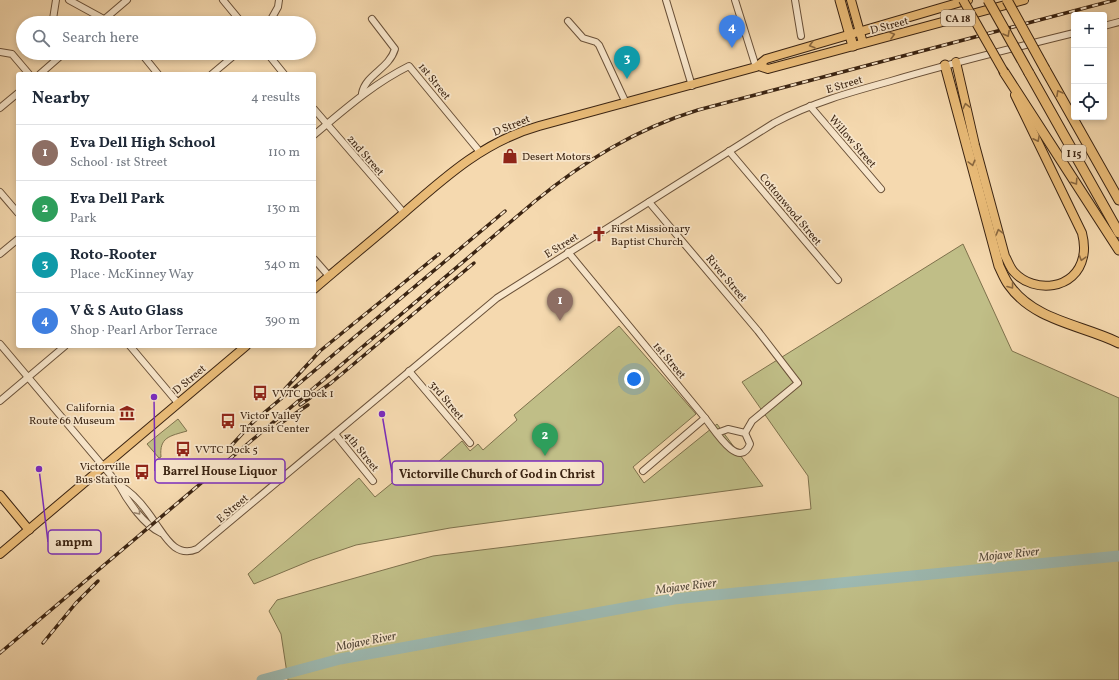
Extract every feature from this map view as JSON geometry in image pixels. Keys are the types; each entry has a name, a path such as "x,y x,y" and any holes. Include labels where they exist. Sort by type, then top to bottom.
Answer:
{"highway":[{"path":"840,0 853,46"},
{"name":"I 15","path":"988,0 1119,233"},
{"name":"I 15","path":"1007,0 1119,200"},
{"path":"945,65 999,266 1009,286 1022,299 1040,312 1119,343"},
{"path":"1006,76 1119,250"}],"main road":[{"path":"851,0 864,43"},
{"path":"956,62 975,145 1005,256 1012,271 1025,282 1042,287 1056,285 1067,280 1077,271 1083,259 1085,245 1082,233 1006,76 963,0"},
{"name":"D Street","path":"758,67 766,59 968,0"},
{"name":"D Street","path":"316,287 447,176 480,152 502,139 530,128 692,86 758,67 768,69 1024,0"},
{"name":"D Street","path":"0,554 244,348"},
{"path":"0,495 29,530"}],"street":[{"path":"53,16 56,0"},
{"path":"69,0 94,16"},
{"path":"108,16 127,0"},
{"path":"223,0 236,16"},
{"path":"273,16 278,7 279,0"},
{"path":"666,0 692,86"},
{"path":"735,0 758,67"},
{"path":"795,0 801,36"},
{"path":"316,133 362,94 364,85 393,58 396,49 372,19"},
{"path":"568,20 583,38 596,42 599,45 626,103"},
{"path":"1107,25 1119,22"},
{"name":"E Street","path":"103,466 152,529 161,534 174,547 183,551 194,550 203,545 497,298 728,151 785,117 838,96 956,62 1071,34"},
{"path":"0,52 12,54 16,59"},
{"path":"17,60 27,72"},
{"path":"42,72 56,60"},
{"path":"147,60 156,72"},
{"path":"214,72 229,60"},
{"path":"273,60 282,72"},
{"name":"1st Street","path":"362,94 386,77 409,66 480,152"},
{"path":"0,108 16,94"},
{"name":"Willow Street","path":"810,106 881,189"},
{"name":"2nd Street","path":"316,112 404,213"},
{"name":"Cottonwood Street","path":"728,151 838,280"},
{"path":"0,192 16,211"},
{"name":"River Street","path":"649,202 758,331 798,383 752,421 745,432"},
{"path":"0,254 16,241"},
{"name":"1st Street","path":"568,252 717,433 736,453 743,453 747,451 750,444 745,432"},
{"path":"316,261 329,276"},
{"path":"0,344 103,466"},
{"path":"0,401 63,348"},
{"path":"132,348 178,403"},
{"name":"3rd Street","path":"409,371 470,443"},
{"path":"643,470 705,418"},
{"path":"717,433 728,429 745,432"},
{"name":"4th Street","path":"335,434 373,481"}],"shaded area":[{"path":"963,244 1012,351 1119,398 1119,680 288,680 281,634 269,611 277,600 433,556 811,509 808,476 742,382"},
{"path":"619,326 696,414 633,467 644,483 717,424 763,486 450,528 356,545 312,560 254,584 248,574 359,478 375,497 419,461 428,471 462,441 470,451 478,444 483,450 517,420 514,415"},
{"path":"178,419 187,431 167,438 162,445 161,457 159,458 147,444"}],"waterway":[{"name":"Mojave River","path":"262,680 340,659 674,599 1119,556"}],"railway":[{"path":"0,653 534,202 572,173 612,148 653,127 698,110 1115,0"},
{"path":"252,423 505,211"},
{"path":"284,390 320,351 439,254"},
{"path":"300,405 331,383 474,263"},
{"path":"278,425 308,405"},
{"path":"230,447 255,420"},
{"path":"43,643 76,603 98,581"}],"place":[{"name":"V & S Auto Glass","path":"732,48"},
{"name":"Roto-Rooter","path":"627,79"},
{"name":"Desert Motors","path":"510,156"},
{"name":"First Missionary Baptist Church","path":"599,234"},
{"name":"Eva Dell High School","path":"560,321"},
{"name":"VVTC Dock 1","path":"260,393"},
{"name":"Barrel House Liquor","path":"154,397"},
{"name":"California Route 66 Museum","path":"127,413"},
{"name":"Victorville Church of God in Christ","path":"382,414"},
{"name":"Victor Valley Transit Center","path":"228,421"},
{"name":"VVTC Dock 5","path":"183,449"},
{"name":"Eva Dell Park","path":"545,456"},
{"name":"ampm","path":"39,469"},
{"name":"Victorville Bus Station","path":"142,472"}]}
